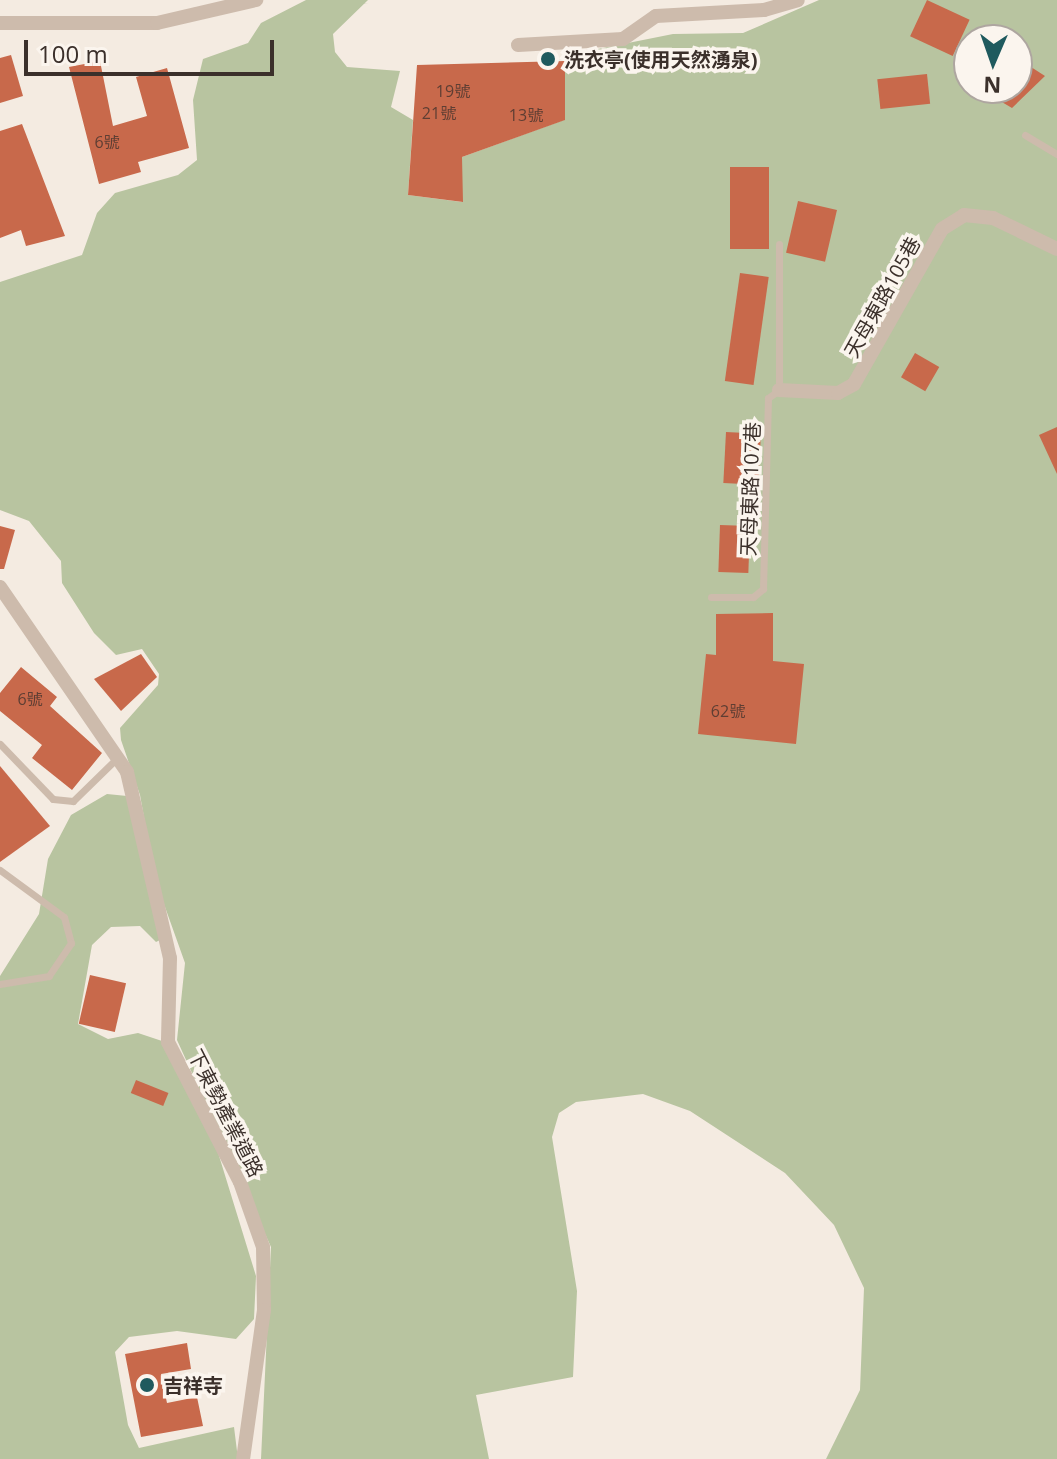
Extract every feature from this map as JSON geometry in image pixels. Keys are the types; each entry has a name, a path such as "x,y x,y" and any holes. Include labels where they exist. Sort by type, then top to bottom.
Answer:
{"street":[{"path":"0,23 157,23 256,0"},
{"path":"518,45 623,39 656,16 764,10 798,0"},
{"name":"天母東路105巷","path":"779,390 838,393 854,384 942,229 964,215 993,218 1057,249"},
{"name":"下東勢產業道路","path":"0,587 119,756 165,932 168,1042 240,1182 263,1247 256,1367 243,1459"}],"lane":[{"path":"1025,135 1057,154"},
{"name":"天母東路107巷","path":"711,597 753,597 763,589 768,398 779,390 779,244"},
{"path":"0,744 32,781 63,800 73,801 119,756"},
{"path":"0,870 64,917 71,943 49,976 0,984"}],"green space":[{"path":"306,0 368,0 333,34 335,52 347,67 400,71 391,107 413,120 408,195 462,202 462,157 564,120 565,61 598,49 673,34 743,33 819,0 1057,0 1057,1459 826,1459 860,1390 864,1288 834,1225 785,1173 690,1111 643,1094 576,1102 559,1113 552,1137 577,1291 573,1377 476,1395 489,1459 261,1459 271,1247 177,1040 185,963 155,879 140,795 121,740 120,728 158,685 159,674 142,649 116,655 94,633 62,583 61,561 29,521 0,510 0,282 82,255 97,213 115,193 178,175 197,160 193,100 203,59 248,43 261,23"},
{"path":"107,794 127,796 164,938 156,942 140,926 111,927 92,945 78,1024 108,1039 138,1033 162,1041 216,1146 256,1276 254,1319 236,1339 177,1331 129,1337 115,1352 128,1425 139,1448 234,1427 238,1459 0,1459 0,976 39,914 48,859 71,815"}],"building":[{"path":"927,0 970,20 968,24 953,24 953,56 910,36"},
{"path":"11,55 23,96 0,103 0,58"},
{"path":"100,61 113,126 147,116 136,77 167,68 189,148 138,162 141,172 99,184 69,67"},
{"path":"565,61 565,120 462,157 463,202 408,195 417,65"},
{"path":"1033,68 1045,76 1033,88"},
{"path":"927,74 930,104 880,109 877,79"},
{"path":"22,124 65,236 26,246 21,230 0,238 0,131"},
{"path":"730,167 769,167 769,249 730,249"},
{"path":"798,201 837,210 825,262 786,253"},
{"path":"740,273 769,277 754,385 725,381"},
{"path":"915,353 939,367 925,391 901,377"},
{"path":"1057,427 1057,474 1039,435"},
{"path":"726,432 761,434 758,485 723,483"},
{"path":"720,525 750,526 748,573 718,572"},
{"path":"0,526 15,530 4,569 0,569"},
{"path":"773,613 773,661 804,664 796,744 698,734 706,654 716,655 716,614"},
{"path":"141,654 157,677 121,711 94,679"},
{"path":"21,667 57,697 50,706 102,753 72,790 32,758 42,745 0,711 0,693"},
{"path":"0,766 50,826 0,862"},
{"path":"90,975 126,983 115,1032 79,1024"},
{"path":"136,1080 168,1093 163,1106 131,1093"},
{"name":"吉祥寺","path":"187,1343 191,1369 161,1374 167,1403 197,1397 203,1426 141,1437 125,1354"}],"place":[{"name":"洗衣亭(使用天然湧泉)","path":"548,59"},
{"name":"吉祥寺","path":"147,1385"}]}
